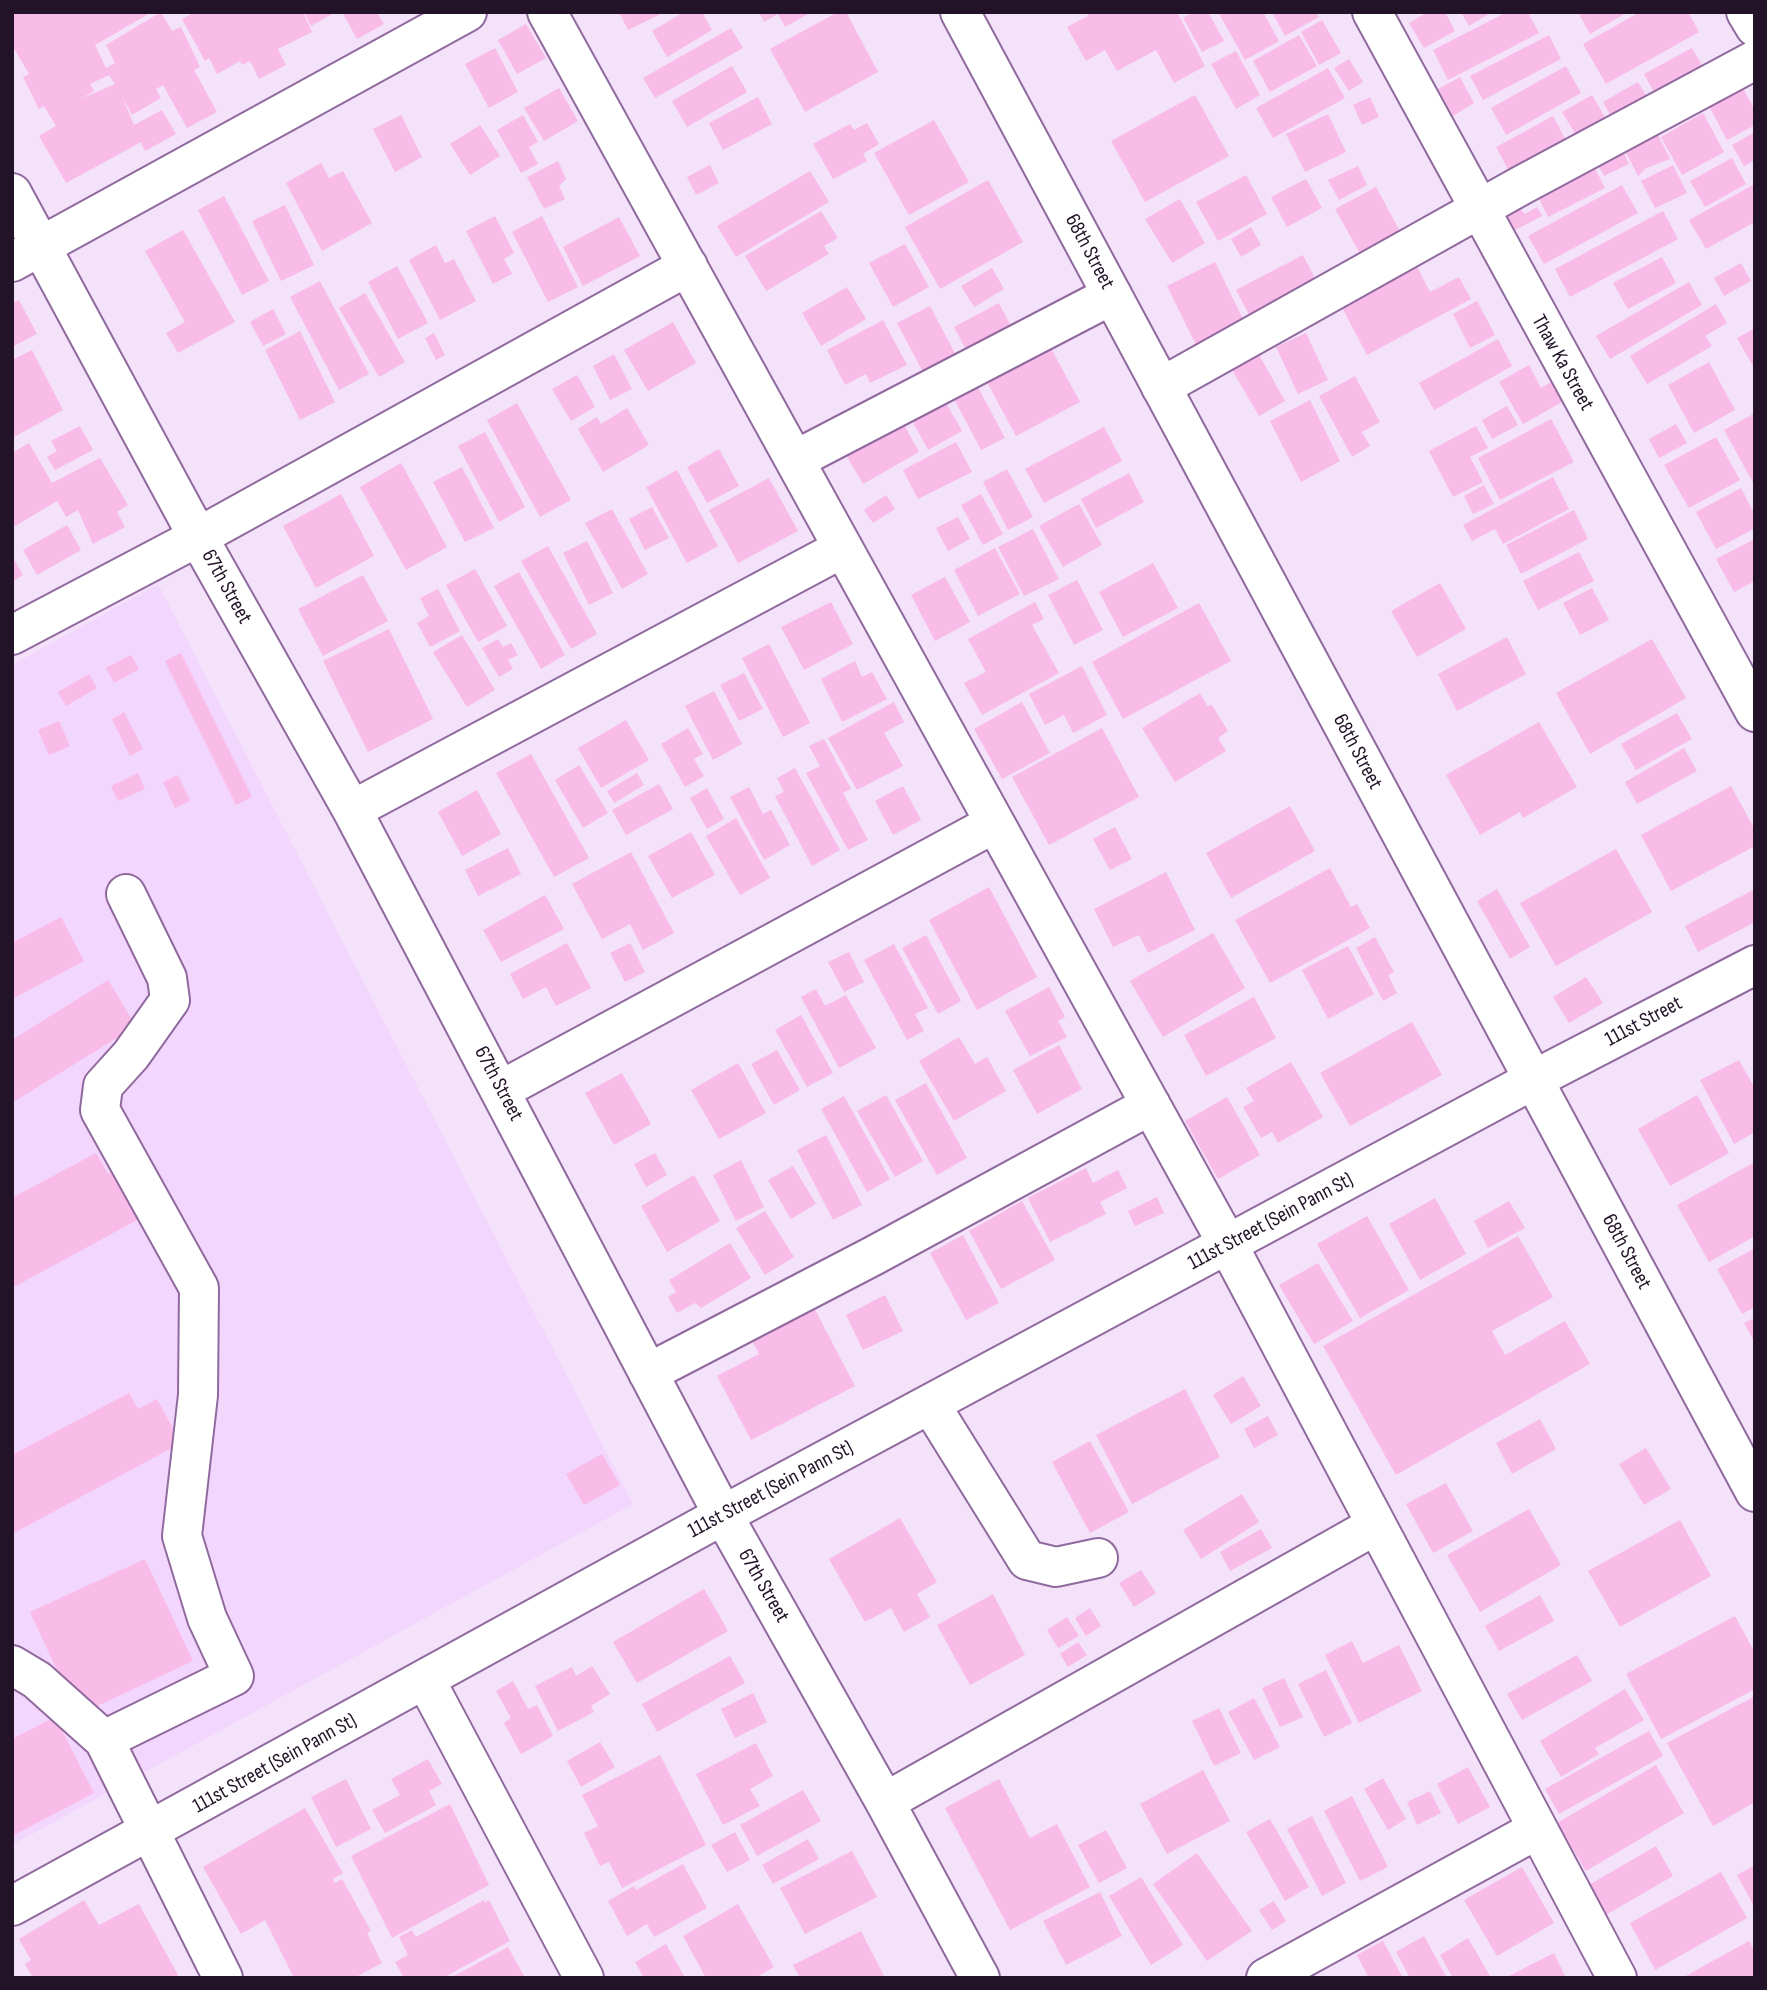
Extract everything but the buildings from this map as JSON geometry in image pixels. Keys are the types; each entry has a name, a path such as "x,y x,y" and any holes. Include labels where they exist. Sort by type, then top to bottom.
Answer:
{"street":[{"path":"26,254 467,12"},
{"path":"547,12 1228,1245 1617,1978"},
{"name":"68th Street","path":"960,12 1755,1492"},
{"name":"Thaw Ka Street","path":"1372,12 1478,211 1755,712"},
{"path":"1746,12 1755,27"},
{"path":"1161,387 1755,60"},
{"name":"67th Street","path":"12,193 26,254 198,537 352,810 723,1515 886,1802 980,1978"},
{"path":"12,635 198,537 688,266"},
{"path":"795,460 1112,295"},
{"path":"352,810 843,548"},
{"path":"501,1090 995,822"},
{"path":"104,1740 234,1676 207,1618 182,1536 198,1395 198,1288 100,1110 103,1086 131,1055 170,1000 167,978 126,894"},
{"name":"111st Street","path":"1533,1080 1755,965"},
{"name":"111st Street (Sein Pann St)","path":"12,1906 426,1681 723,1515 1533,1080"},
{"path":"648,1373 873,1256 1150,1105"},
{"path":"930,1404 1027,1560 1056,1567 1098,1558"},
{"path":"886,1802 1376,1525"},
{"path":"12,1665 37,1679 104,1740 223,1978"},
{"path":"426,1681 584,1978"},
{"path":"1266,1978 1538,1829"}],"shaded area":[{"path":"158,584 633,1504 12,1845 12,665"}]}
